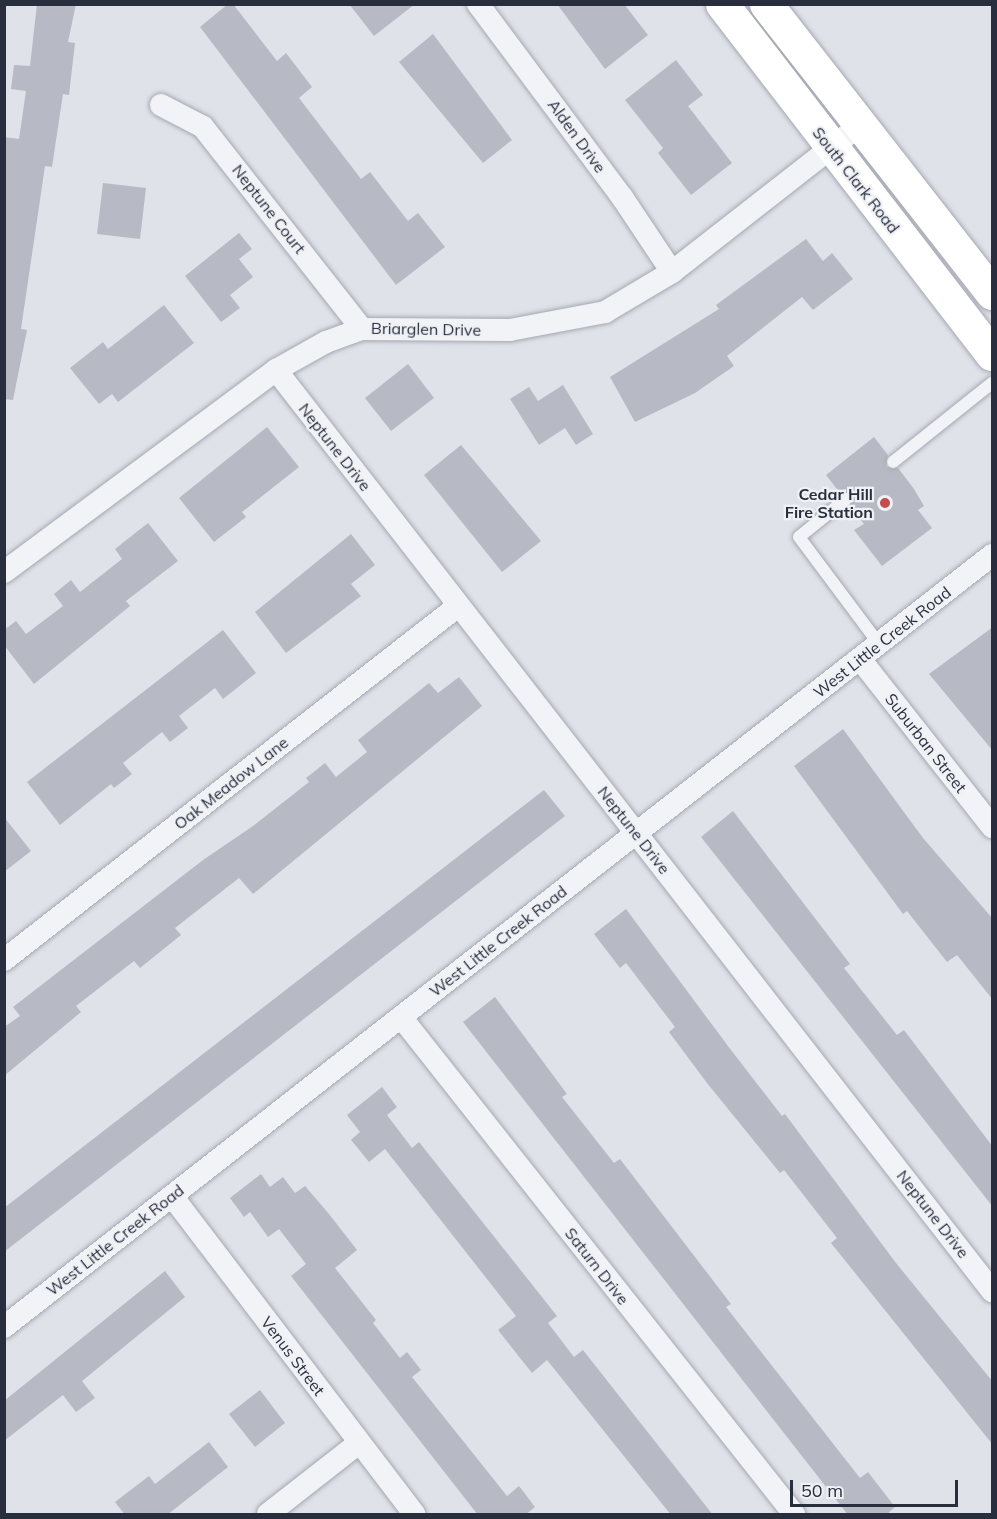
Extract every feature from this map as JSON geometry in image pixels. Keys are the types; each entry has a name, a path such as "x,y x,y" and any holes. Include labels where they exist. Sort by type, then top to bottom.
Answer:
{"street":[{"name":"Alden Drive","path":"478,4 622,197 672,272"},
{"name":"South Clark Road","path":"722,4 830,149 993,354"},
{"path":"766,4 993,293"},
{"name":"Neptune Court","path":"161,105 203,127 363,329"},
{"name":"Briarglen Drive","path":"4,572 276,370 326,342 363,329 510,330 558,323 605,312 672,272 860,125"},
{"name":"Neptune Drive","path":"276,370 993,1291"},
{"name":"West Little Creek Road","path":"4,1327 993,555"},
{"name":"Oak Meadow Lane","path":"4,960 458,606"},
{"name":"Suburban Street","path":"860,659 993,827"},
{"name":"Saturn Drive","path":"401,1017 794,1515"},
{"name":"Venus Street","path":"172,1196 414,1515"},
{"path":"267,1515 359,1443"}],"lane":[{"path":"893,462 993,383"},
{"path":"846,500 799,537 879,644"}],"building":[{"path":"37,4 76,4 68,42 75,43 69,95 63,94 52,167 45,166 21,329 27,330 13,400 4,399 4,137 19,139 26,91 11,89 14,65 30,66"},
{"path":"228,4 233,4 277,61 286,53 312,87 299,98 361,179 370,172 408,221 418,213 445,247 396,285 200,27"},
{"path":"349,4 415,4 374,36"},
{"path":"557,4 624,4 648,35 605,69"},
{"path":"433,34 512,140 483,163 399,62"},
{"path":"676,60 703,95 688,106 732,163 691,195 658,153 663,148 625,100"},
{"path":"103,183 146,188 140,239 97,234"},
{"path":"239,233 252,249 239,259 253,277 230,295 240,308 221,322 185,276"},
{"path":"806,239 823,261 832,253 853,279 813,310 802,297 727,356 734,366 695,393 635,422 610,377 719,309 716,305"},
{"path":"164,305 194,343 118,402 112,394 99,404 70,368 103,342 108,349"},
{"path":"408,364 434,398 391,431 365,398"},
{"path":"563,385 593,434 576,445 565,428 539,445 510,399 529,387 538,401"},
{"path":"267,427 299,467 242,512 246,517 214,542 179,498"},
{"name":"Cedar Hill Fire Station","path":"874,437 888,455 886,467 898,468 914,489 924,506 918,510 932,528 882,566 854,530 864,524 850,506 853,494 840,493 826,475"},
{"path":"461,445 541,541 502,572 424,475"},
{"path":"148,523 178,561 126,601 130,606 34,684 4,645 4,630 16,621 26,634 63,606 54,594 71,580 80,592 122,559 115,549"},
{"path":"351,534 375,565 351,584 361,596 286,653 255,612"},
{"path":"993,627 993,751 929,674"},
{"path":"223,630 256,673 223,699 215,688 179,716 188,728 170,742 162,732 123,763 132,774 114,788 111,784 60,825 27,782"},
{"path":"459,677 482,706 253,894 239,878 175,928 181,935 140,968 134,961 76,1006 81,1012 4,1076 4,1027 20,1016 13,1007 203,860 253,826 309,782 306,778 325,763 336,777 367,752 358,740 429,683 438,693"},
{"path":"843,729 923,838 993,919 993,1000 957,955 947,962 907,911 903,914 794,766"},
{"path":"544,790 565,816 4,1252 4,1208"},
{"path":"733,811 850,964 844,968 897,1035 904,1030 993,1147 993,1207 701,837"},
{"path":"4,817 31,851 4,872"},
{"path":"626,909 782,1116 785,1114 896,1263 993,1382 993,1445 831,1243 837,1238 784,1170 780,1173 707,1083 669,1032 675,1027 626,963 620,968 594,934"},
{"path":"495,997 567,1094 562,1097 614,1163 620,1159 731,1304 726,1307 860,1478 868,1472 895,1507 886,1515 848,1515 463,1022"},
{"path":"382,1087 397,1107 387,1115 412,1148 419,1142 557,1316 548,1323 574,1357 583,1350 713,1515 671,1515 547,1360 532,1373 498,1330 516,1316 385,1149 369,1162 351,1140 360,1132 347,1115"},
{"path":"261,1174 270,1187 283,1177 295,1193 305,1186 357,1250 335,1268 376,1320 373,1323 400,1358 407,1352 421,1370 412,1377 507,1496 519,1486 535,1507 525,1515 478,1515 291,1276 306,1264 279,1229 268,1237 250,1212 244,1217 230,1198"},
{"path":"165,1271 185,1297 82,1381 95,1398 76,1412 63,1395 4,1441 4,1401"},
{"path":"260,1390 285,1423 255,1447 229,1414"},
{"path":"209,1442 228,1467 167,1515 125,1515 115,1502 149,1476 155,1484"}],"place":[{"name":"Cedar Hill Fire Station","path":"885,503"}]}
